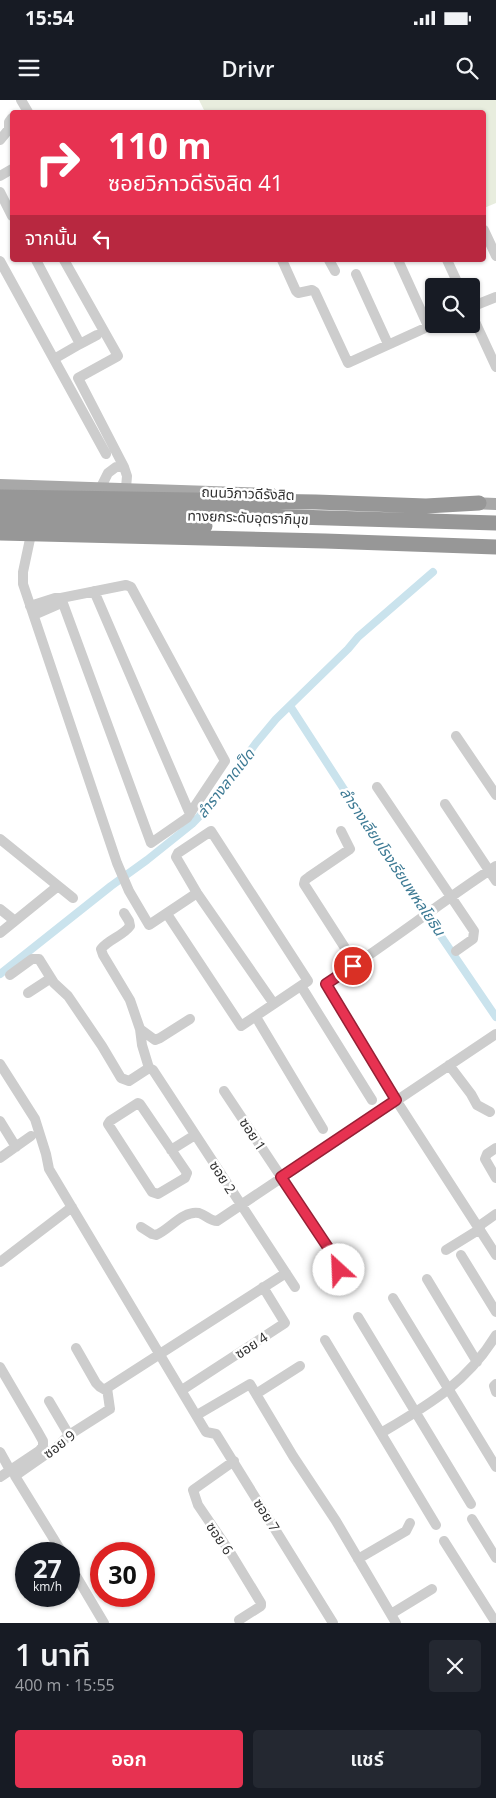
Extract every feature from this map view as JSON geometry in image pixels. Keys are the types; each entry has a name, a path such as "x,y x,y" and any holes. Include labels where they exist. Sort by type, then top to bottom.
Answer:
{"highway":[{"path":"0,497 316,502 426,506 479,504"},
{"name":"ถนนวิภาวดีรังสิต","path":"0,503 496,517"},
{"name":"ทางยกระดับอุตราภิมุข","path":"0,508 496,523"},
{"name":"ทางยกระดับอุตราภิมุข","path":"0,520 496,533"},
{"path":"0,524 496,539"},
{"path":"0,533 325,540 496,548"}],"main road":[{"name":"ถนนวิภาวดีรังสิต","path":"0,485 413,498 496,504"},
{"path":"0,537 330,548 496,548"}],"street":[{"path":"0,140 10,130"},
{"path":"0,192 10,212"},
{"path":"486,234 496,256"},
{"path":"0,260 106,454 106,458 127,476 126,488"},
{"path":"37,262 80,344"},
{"path":"65,262 118,356 78,378 117,468"},
{"path":"283,262 298,293 312,290 315,292 348,363 425,328"},
{"path":"330,262 335,271"},
{"path":"399,262 425,313"},
{"path":"448,262 455,278"},
{"path":"356,274 388,344"},
{"path":"480,303 496,296"},
{"path":"480,332 496,367"},
{"path":"54,359 97,335"},
{"path":"101,487 108,473 117,468"},
{"path":"30,539 23,584 122,876 149,925 197,893"},
{"path":"32,611 55,598 126,586 131,587 225,761 190,814 179,825 151,843 61,598"},
{"path":"94,592 190,814"},
{"path":"456,736 496,795"},
{"path":"377,787 474,931 473,939 456,950"},
{"path":"445,804 492,868 496,881"},
{"path":"167,914 241,1026 308,982 211,831 178,853 176,857 197,893 274,1004"},
{"path":"341,831 350,849 304,880 304,884 356,965"},
{"path":"0,839 73,898"},
{"path":"492,868 450,896 356,965 326,984 396,1100 496,1255"},
{"path":"0,933 58,886"},
{"path":"0,909 15,921"},
{"path":"10,975 36,958 39,959 59,989 68,996 121,1078 129,1081 149,1068 142,1045 140,1029 130,1000 103,955 102,949 104,945 130,926 124,913"},
{"path":"28,993 51,978"},
{"path":"301,986 372,1100"},
{"path":"256,1016 323,1129"},
{"path":"140,1029 155,1040 190,1019"},
{"path":"142,1227 156,1235 192,1213 202,1214 211,1220 217,1221 496,1034"},
{"name":"ซอย 7","path":"0,1064 35,1119 49,1169 72,1208 206,1432 216,1434 234,1461 333,1623"},
{"path":"449,1065 477,1105 490,1112"},
{"name":"ซอย 2","path":"149,1068 153,1070 295,1287"},
{"name":"ซอย 1","path":"224,1091 339,1264 339,1270 326,1279"},
{"path":"138,1103 171,1150 187,1173 186,1176 158,1194 155,1194 108,1124 138,1103"},
{"path":"0,1121 16,1147"},
{"path":"171,1150 195,1135"},
{"path":"0,1158 31,1136"},
{"path":"495,1174 485,1159 487,1154 496,1148"},
{"path":"0,1262 72,1208"},
{"path":"446,1250 480,1228 496,1214"},
{"path":"461,1255 496,1312"},
{"path":"76,1348 96,1382 107,1391 107,1388 286,1273"},
{"path":"427,1279 477,1362"},
{"name":"ซอย 4","path":"182,1390 285,1322 263,1287"},
{"path":"393,1298 496,1467"},
{"path":"358,1317 471,1504"},
{"path":"381,1433 448,1391 477,1362 496,1335"},
{"path":"324,1340 436,1525"},
{"path":"256,1394 300,1366"},
{"path":"0,1367 43,1441 43,1446 39,1451 0,1477"},
{"path":"197,1415 247,1384 250,1384 293,1456 336,1521 393,1618 432,1589"},
{"path":"496,1384 494,1386 496,1392"},
{"name":"ซอย 9","path":"56,1542 15,1476 58,1446 69,1435 110,1408 107,1391"},
{"path":"49,1401 69,1435"},
{"path":"0,1452 10,1470"},
{"name":"ซอย 6","path":"234,1461 193,1490 198,1505 262,1603 261,1606 239,1620"},
{"path":"472,1519 496,1558"},
{"path":"358,1560 406,1531 410,1523"},
{"path":"444,1541 494,1617"},
{"path":"80,1583 104,1623"}],"shaded area":[{"path":"199,100 496,100 496,203 486,207 486,110 204,110"}],"waterway":[{"name":"ลำรางลาดเป็ด","path":"0,974 192,824 213,802 276,719 358,637 433,572"},
{"name":"ลำรางเลียบโรงเรียนพหลโยธิน","path":"290,706 406,885 496,1017"}],"route":[{"path":"339,1270 339,1264 281,1177 396,1100 326,984 353,966"}]}
